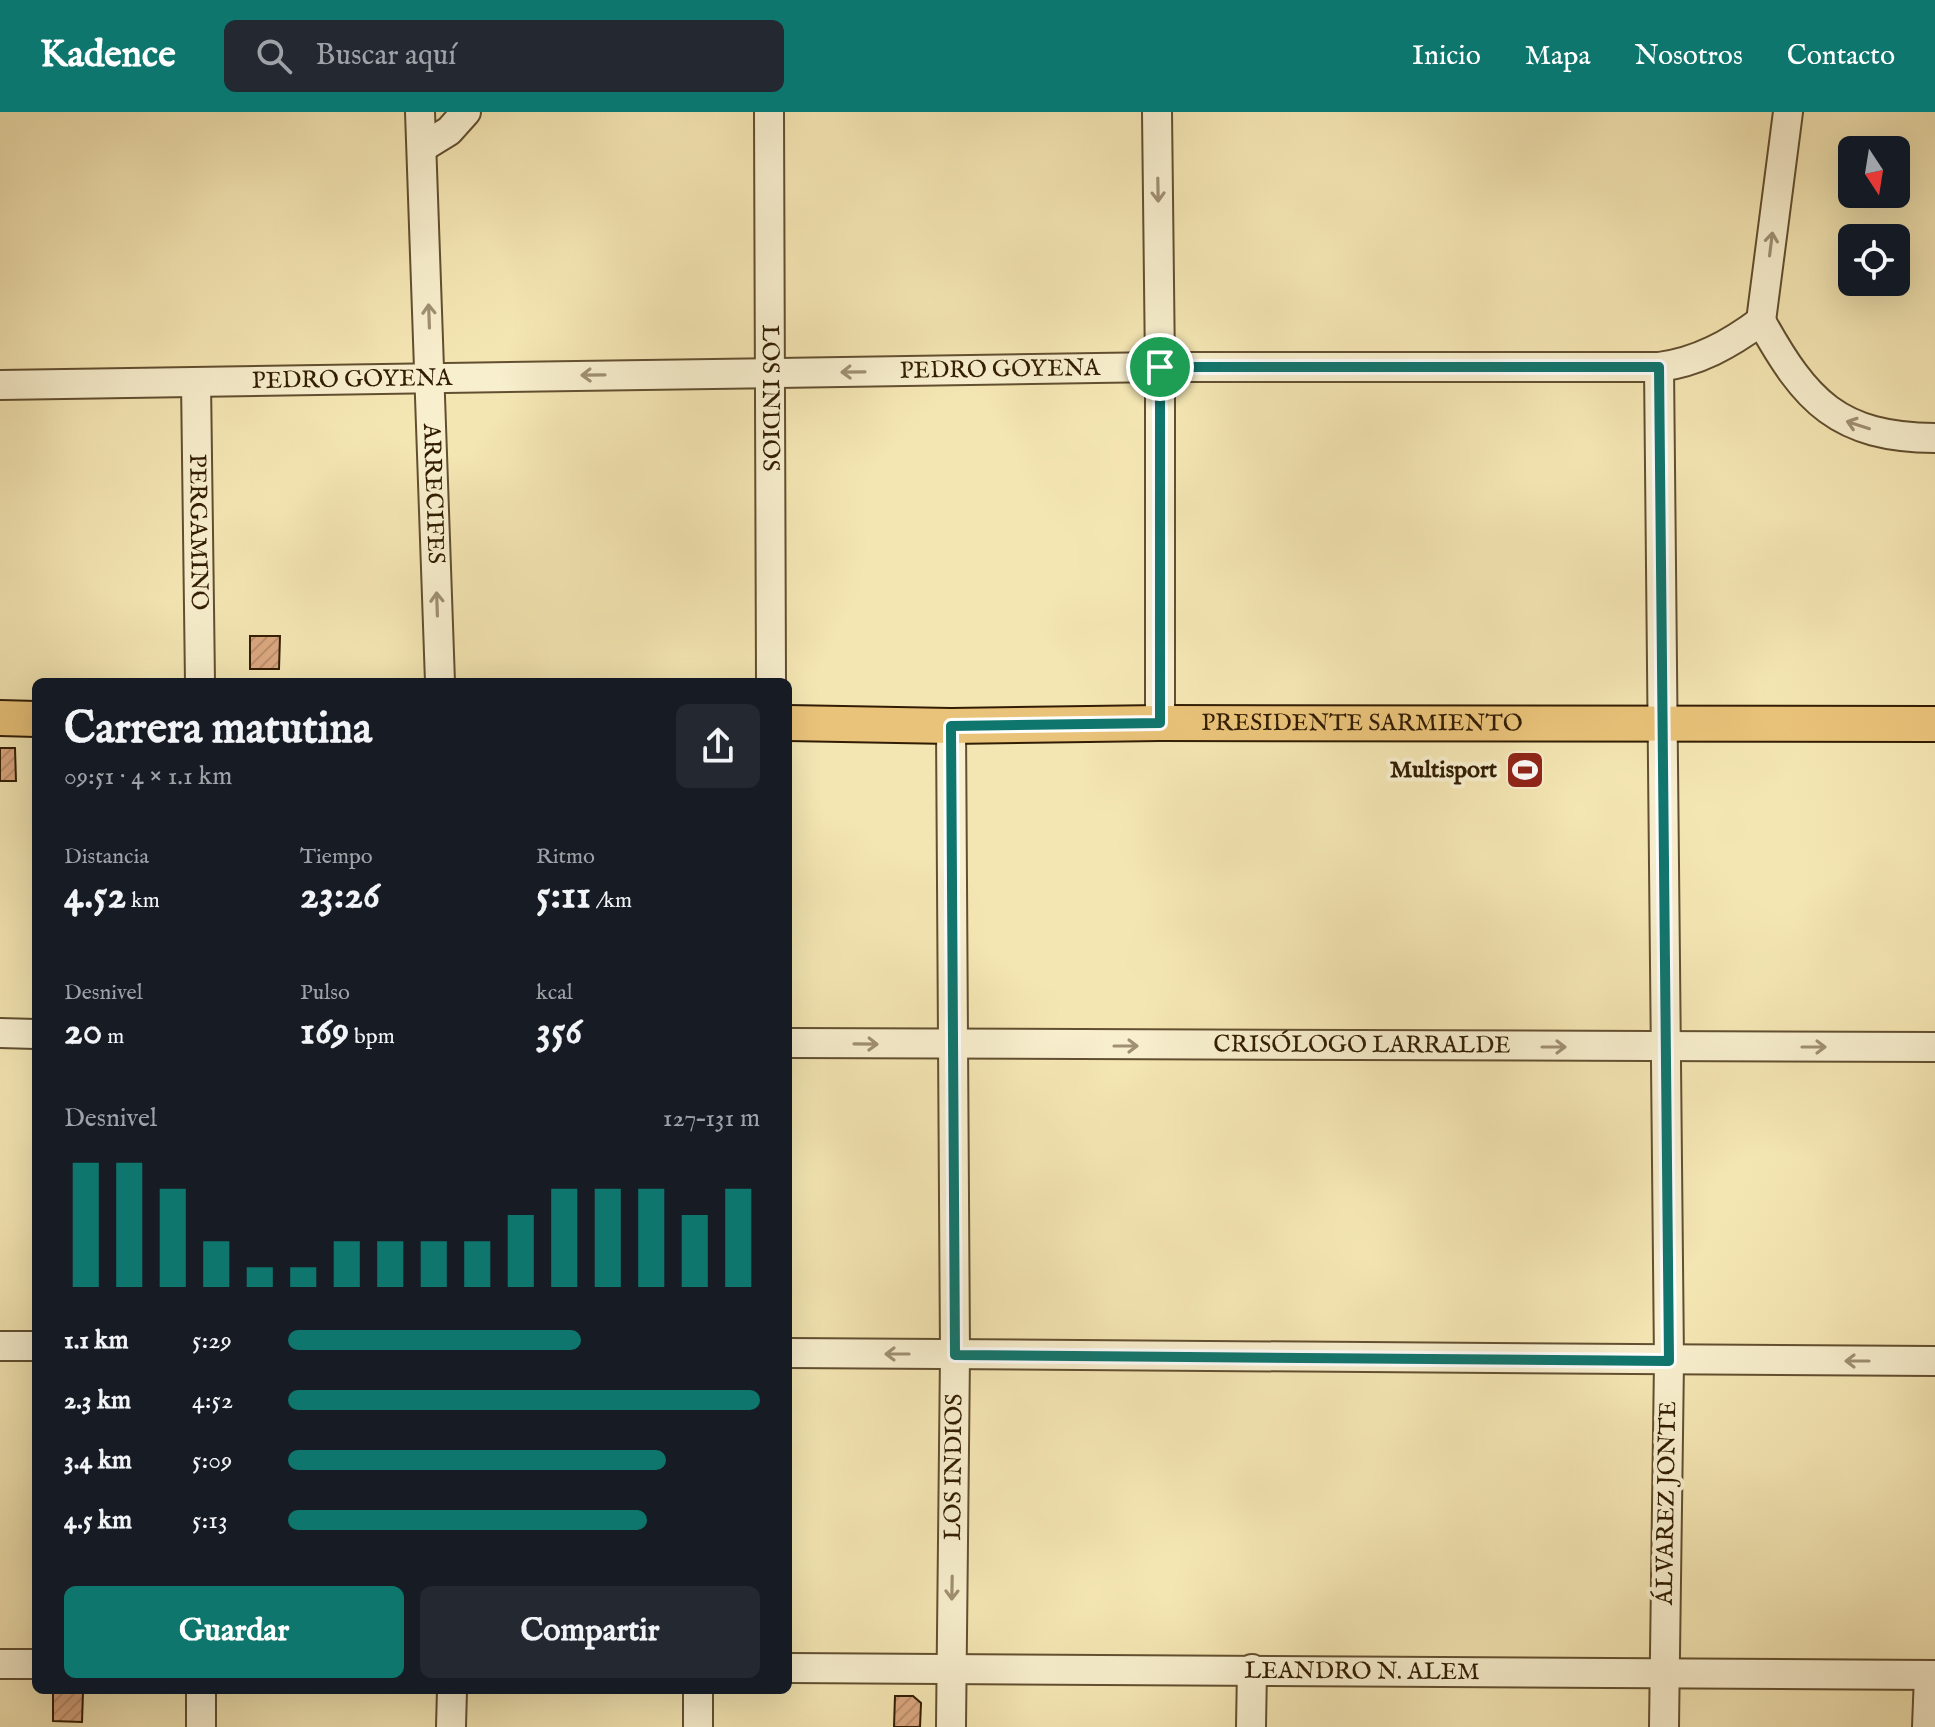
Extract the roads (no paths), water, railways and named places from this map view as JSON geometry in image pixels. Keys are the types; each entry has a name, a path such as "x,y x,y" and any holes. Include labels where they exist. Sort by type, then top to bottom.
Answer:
{"main road":[{"path":"0,718 32,719"},
{"name":"PRESIDENTE SARMIENTO","path":"792,723 951,726 1160,723 1935,724"}],"street":[{"name":"ARRECIFES","path":"420,112 440,678"},
{"path":"423,147 449,131 466,112"},
{"name":"LOS INDIOS","path":"769,112 771,678"},
{"path":"1157,112 1160,723"},
{"path":"1788,112 1761,321 1807,393 1830,413 1864,428 1935,438"},
{"name":"PEDRO GOYENA","path":"0,385 1160,367 1659,367 1681,364 1716,350 1761,321"},
{"name":"ÁLVAREZ JONTE","path":"1659,367 1669,1361 1664,1727"},
{"name":"PERGAMINO","path":"196,382 200,678"},
{"name":"LOS INDIOS","path":"951,726 955,1355 951,1727"},
{"path":"0,1033 32,1034"},
{"name":"CRISÓLOGO LARRALDE","path":"792,1043 1935,1047"},
{"path":"0,1346 32,1346"},
{"path":"792,1353 1935,1361"},
{"path":"0,1664 32,1664"},
{"name":"LEANDRO N. ALEM","path":"792,1668 1932,1675"},
{"path":"1251,1727 1252,1669"},
{"path":"1927,1727 1932,1675"},
{"path":"201,1694 201,1727"},
{"path":"451,1727 452,1694"},
{"path":"698,1694 698,1727"}],"place":[{"name":"Multisport","path":"1525,770"}]}
